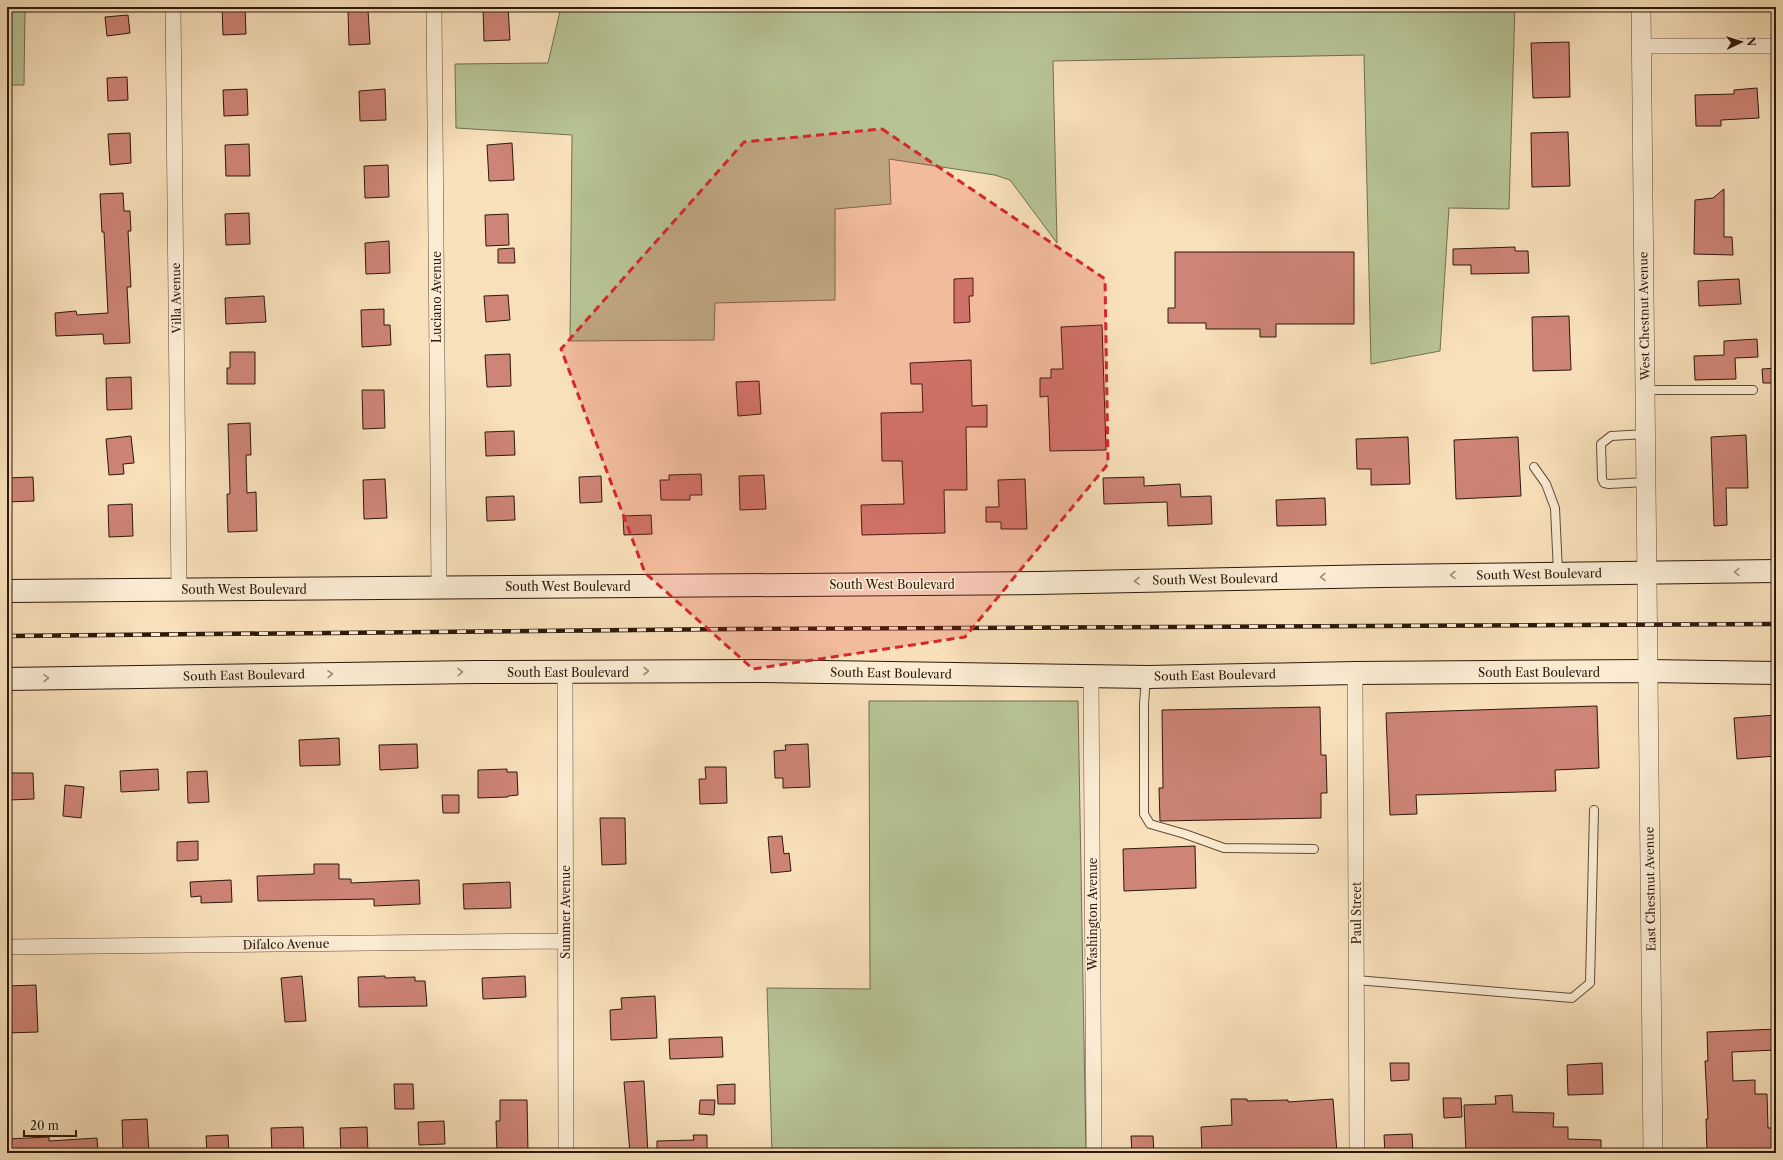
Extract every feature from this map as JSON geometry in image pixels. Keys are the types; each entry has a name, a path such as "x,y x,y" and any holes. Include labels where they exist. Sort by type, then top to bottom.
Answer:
{"main road":[{"name":"South West Boulevard","path":"7,591 1037,583 1382,576 1776,571"},
{"name":"South East Boulevard","path":"7,679 759,671 1091,676 1648,671 1776,673"}],"street":[{"name":"Villa Avenue","path":"173,7 179,589"},
{"name":"Luciano Avenue","path":"434,7 439,587"},
{"name":"West Chestnut Avenue","path":"1641,7 1648,625"},
{"path":"1641,46 1776,46"},
{"name":"East Chestnut Avenue","path":"1648,625 1653,1153"},
{"name":"Summer Avenue","path":"565,672 566,1153"},
{"name":"Paul Street","path":"1355,673 1357,1153"},
{"name":"Washington Avenue","path":"1091,676 1094,1153"},
{"name":"Difalco Avenue","path":"7,947 565,941"}],"lane":[{"path":"1645,390 1753,390"},
{"path":"1646,434 1611,436 1601,444 1602,479 1604,483 1646,482"},
{"path":"1534,467 1546,484 1555,508 1558,574"},
{"path":"1146,676 1144,704 1144,814 1150,824 1185,834 1224,848 1314,848"},
{"path":"1356,980 1572,998 1590,983 1594,810"}],"highlighted area":[{"path":"882,129 1105,279 1108,464 965,637 753,669 645,573 561,349 744,142"}],"green space":[{"path":"7,7 25,7 24,85 7,85"},
{"path":"561,7 1515,7 1509,209 1449,208 1440,351 1371,364 1364,55 1053,61 1057,243 1010,180 995,175 889,159 891,204 835,209 835,300 715,303 714,340 570,341 572,135 456,128 455,64 548,63"},
{"path":"869,701 1078,701 1086,1153 772,1153 767,988 870,989"}],"building":[{"path":"222,7 245,7 246,34 223,35"},
{"path":"483,7 508,7 510,40 484,41"},
{"path":"368,10 370,44 349,45 348,11"},
{"path":"128,15 130,33 107,36 105,17"},
{"path":"1569,42 1570,97 1533,98 1531,43"},
{"path":"127,77 128,100 108,101 107,78"},
{"path":"1757,88 1759,118 1721,120 1721,126 1696,126 1695,95 1734,94 1734,90"},
{"path":"247,89 248,115 224,116 223,90"},
{"path":"385,89 386,120 360,121 359,91"},
{"path":"1568,132 1570,186 1532,187 1531,133"},
{"path":"130,133 131,163 110,165 108,134"},
{"path":"512,143 514,180 489,181 487,145"},
{"path":"249,144 250,176 226,176 225,145"},
{"path":"388,165 389,197 365,198 364,166"},
{"path":"1724,189 1724,237 1732,237 1733,255 1694,254 1695,200 1713,198"},
{"path":"123,193 124,211 130,211 131,231 128,231 131,287 127,287 130,343 104,344 103,334 56,336 55,313 76,311 77,315 108,313 104,232 102,232 100,194"},
{"path":"249,213 250,244 226,245 225,214"},
{"path":"508,214 509,245 486,246 485,215"},
{"path":"389,241 390,273 366,274 365,243"},
{"path":"1515,247 1515,251 1528,251 1529,273 1471,274 1471,265 1453,265 1453,249"},
{"path":"514,248 515,263 498,263 498,249"},
{"path":"1175,252 1354,252 1354,324 1276,324 1276,337 1260,337 1260,329 1206,329 1206,323 1168,323 1168,308 1175,308"},
{"path":"973,278 973,296 969,296 970,322 954,323 954,279"},
{"path":"1739,279 1741,304 1699,306 1698,281"},
{"path":"508,295 510,320 486,322 484,296"},
{"path":"264,296 266,322 226,324 225,298"},
{"path":"384,309 384,325 390,325 391,345 362,347 361,310"},
{"path":"1569,316 1571,370 1533,371 1532,317"},
{"path":"1102,325 1106,450 1050,451 1048,396 1040,397 1040,378 1051,378 1051,369 1063,369 1061,327"},
{"path":"1757,339 1758,357 1735,358 1736,379 1695,380 1694,356 1724,355 1724,341"},
{"path":"230,352 255,352 255,384 227,384 227,368 230,368"},
{"path":"510,354 511,386 487,387 485,355"},
{"path":"971,360 972,406 987,405 987,427 966,427 967,490 944,490 945,533 862,535 861,505 904,504 902,461 882,461 881,413 923,412 922,384 911,384 910,363"},
{"path":"1776,368 1776,383 1763,383 1762,369"},
{"path":"131,377 132,409 107,410 106,378"},
{"path":"759,381 761,414 738,416 736,382"},
{"path":"362,390 384,390 385,428 363,429"},
{"path":"250,423 251,455 246,455 247,493 256,492 257,531 228,532 227,494 230,494 228,424"},
{"path":"514,431 515,455 486,456 485,432"},
{"path":"1746,435 1748,488 1726,488 1727,525 1714,526 1711,437"},
{"path":"131,436 134,463 123,464 124,474 109,475 106,439"},
{"path":"1408,437 1410,484 1371,485 1371,469 1357,469 1356,439"},
{"path":"1518,437 1521,496 1456,499 1454,440"},
{"path":"701,474 702,495 690,495 690,500 661,500 660,480 669,480 669,475"},
{"path":"764,475 766,509 740,510 739,476"},
{"path":"601,476 602,502 580,503 579,477"},
{"path":"33,477 34,501 7,502 7,478"},
{"path":"1144,477 1144,486 1180,484 1181,497 1211,496 1212,524 1168,526 1167,502 1104,504 1103,478"},
{"path":"385,479 387,518 364,519 363,480"},
{"path":"1025,479 1027,529 1001,529 1001,522 986,522 986,507 999,507 998,480"},
{"path":"514,496 515,520 487,521 486,497"},
{"path":"1325,498 1326,525 1277,526 1276,500"},
{"path":"132,504 133,536 109,537 108,505"},
{"path":"651,515 652,534 624,535 623,516"},
{"path":"1597,706 1599,768 1555,770 1556,791 1416,795 1417,814 1390,815 1386,713"},
{"path":"1320,707 1321,755 1326,755 1327,793 1321,793 1321,818 1160,821 1159,788 1163,788 1162,710"},
{"path":"1776,715 1776,756 1737,759 1734,718"},
{"path":"339,738 340,765 300,766 299,740"},
{"path":"417,744 418,768 380,770 379,745"},
{"path":"808,744 810,787 783,788 783,778 775,778 774,751 786,750 785,745"},
{"path":"705,767 726,767 727,803 700,804 699,779 706,779"},
{"path":"158,769 159,790 121,792 120,771"},
{"path":"507,769 507,772 517,772 518,795 508,797 478,798 478,770"},
{"path":"207,771 209,802 188,803 187,772"},
{"path":"9,773 33,773 34,799 9,800"},
{"path":"65,785 84,787 81,818 63,816"},
{"path":"442,795 459,795 459,813 443,813"},
{"path":"600,818 625,818 626,864 602,865"},
{"path":"782,836 784,854 789,853 791,871 771,873 768,837"},
{"path":"198,841 198,860 177,861 177,842"},
{"path":"1195,846 1196,888 1124,891 1123,849"},
{"path":"314,864 339,864 339,879 351,879 351,883 419,880 420,904 374,906 374,899 258,901 257,876 314,874"},
{"path":"231,880 232,902 201,903 201,896 191,897 190,882"},
{"path":"510,882 511,908 464,909 463,884"},
{"path":"302,976 306,1021 285,1022 281,978"},
{"path":"385,976 385,978 415,977 415,981 425,981 427,1006 359,1007 358,977"},
{"path":"525,976 526,997 483,999 482,978"},
{"path":"36,985 38,1032 7,1033 7,986"},
{"path":"655,996 657,1038 611,1040 610,1010 622,1009 621,998"},
{"path":"1776,1029 1776,1050 1732,1052 1733,1081 1755,1080 1755,1094 1767,1094 1768,1128 1776,1128 1776,1153 1707,1153 1706,1119 1708,1119 1705,1061 1708,1061 1707,1032"},
{"path":"722,1037 723,1057 670,1059 669,1039"},
{"path":"1390,1063 1409,1063 1409,1080 1391,1081"},
{"path":"1602,1063 1603,1094 1568,1095 1567,1065"},
{"path":"644,1081 648,1153 630,1153 624,1082"},
{"path":"394,1084 413,1084 414,1109 395,1109"},
{"path":"735,1084 735,1104 718,1104 717,1085"},
{"path":"1512,1095 1513,1112 1554,1113 1553,1127 1568,1127 1568,1139 1601,1140 1601,1153 1466,1153 1464,1105 1496,1104 1495,1096"},
{"path":"1443,1098 1461,1098 1462,1117 1444,1118"},
{"path":"1231,1099 1247,1099 1247,1101 1288,1100 1288,1102 1333,1099 1337,1153 1202,1153 1201,1127 1232,1125"},
{"path":"500,1100 527,1100 528,1153 497,1153 496,1121 500,1121"},
{"path":"700,1100 715,1100 714,1115 699,1114"},
{"path":"147,1119 149,1153 123,1153 122,1120"},
{"path":"444,1121 445,1144 419,1145 418,1122"},
{"path":"303,1127 304,1153 272,1153 271,1128"},
{"path":"367,1127 368,1153 341,1153 340,1128"},
{"path":"1412,1134 1413,1153 1385,1153 1384,1135"},
{"path":"228,1135 229,1153 207,1153 206,1136"},
{"path":"693,1135 707,1135 707,1153 657,1153 657,1141 694,1140"},
{"path":"1131,1136 1153,1136 1154,1153 1132,1153"},
{"path":"49,1137 49,1141 97,1138 98,1153 7,1153 7,1139"}],"railway":[{"path":"7,636 736,629 1776,624"}]}
